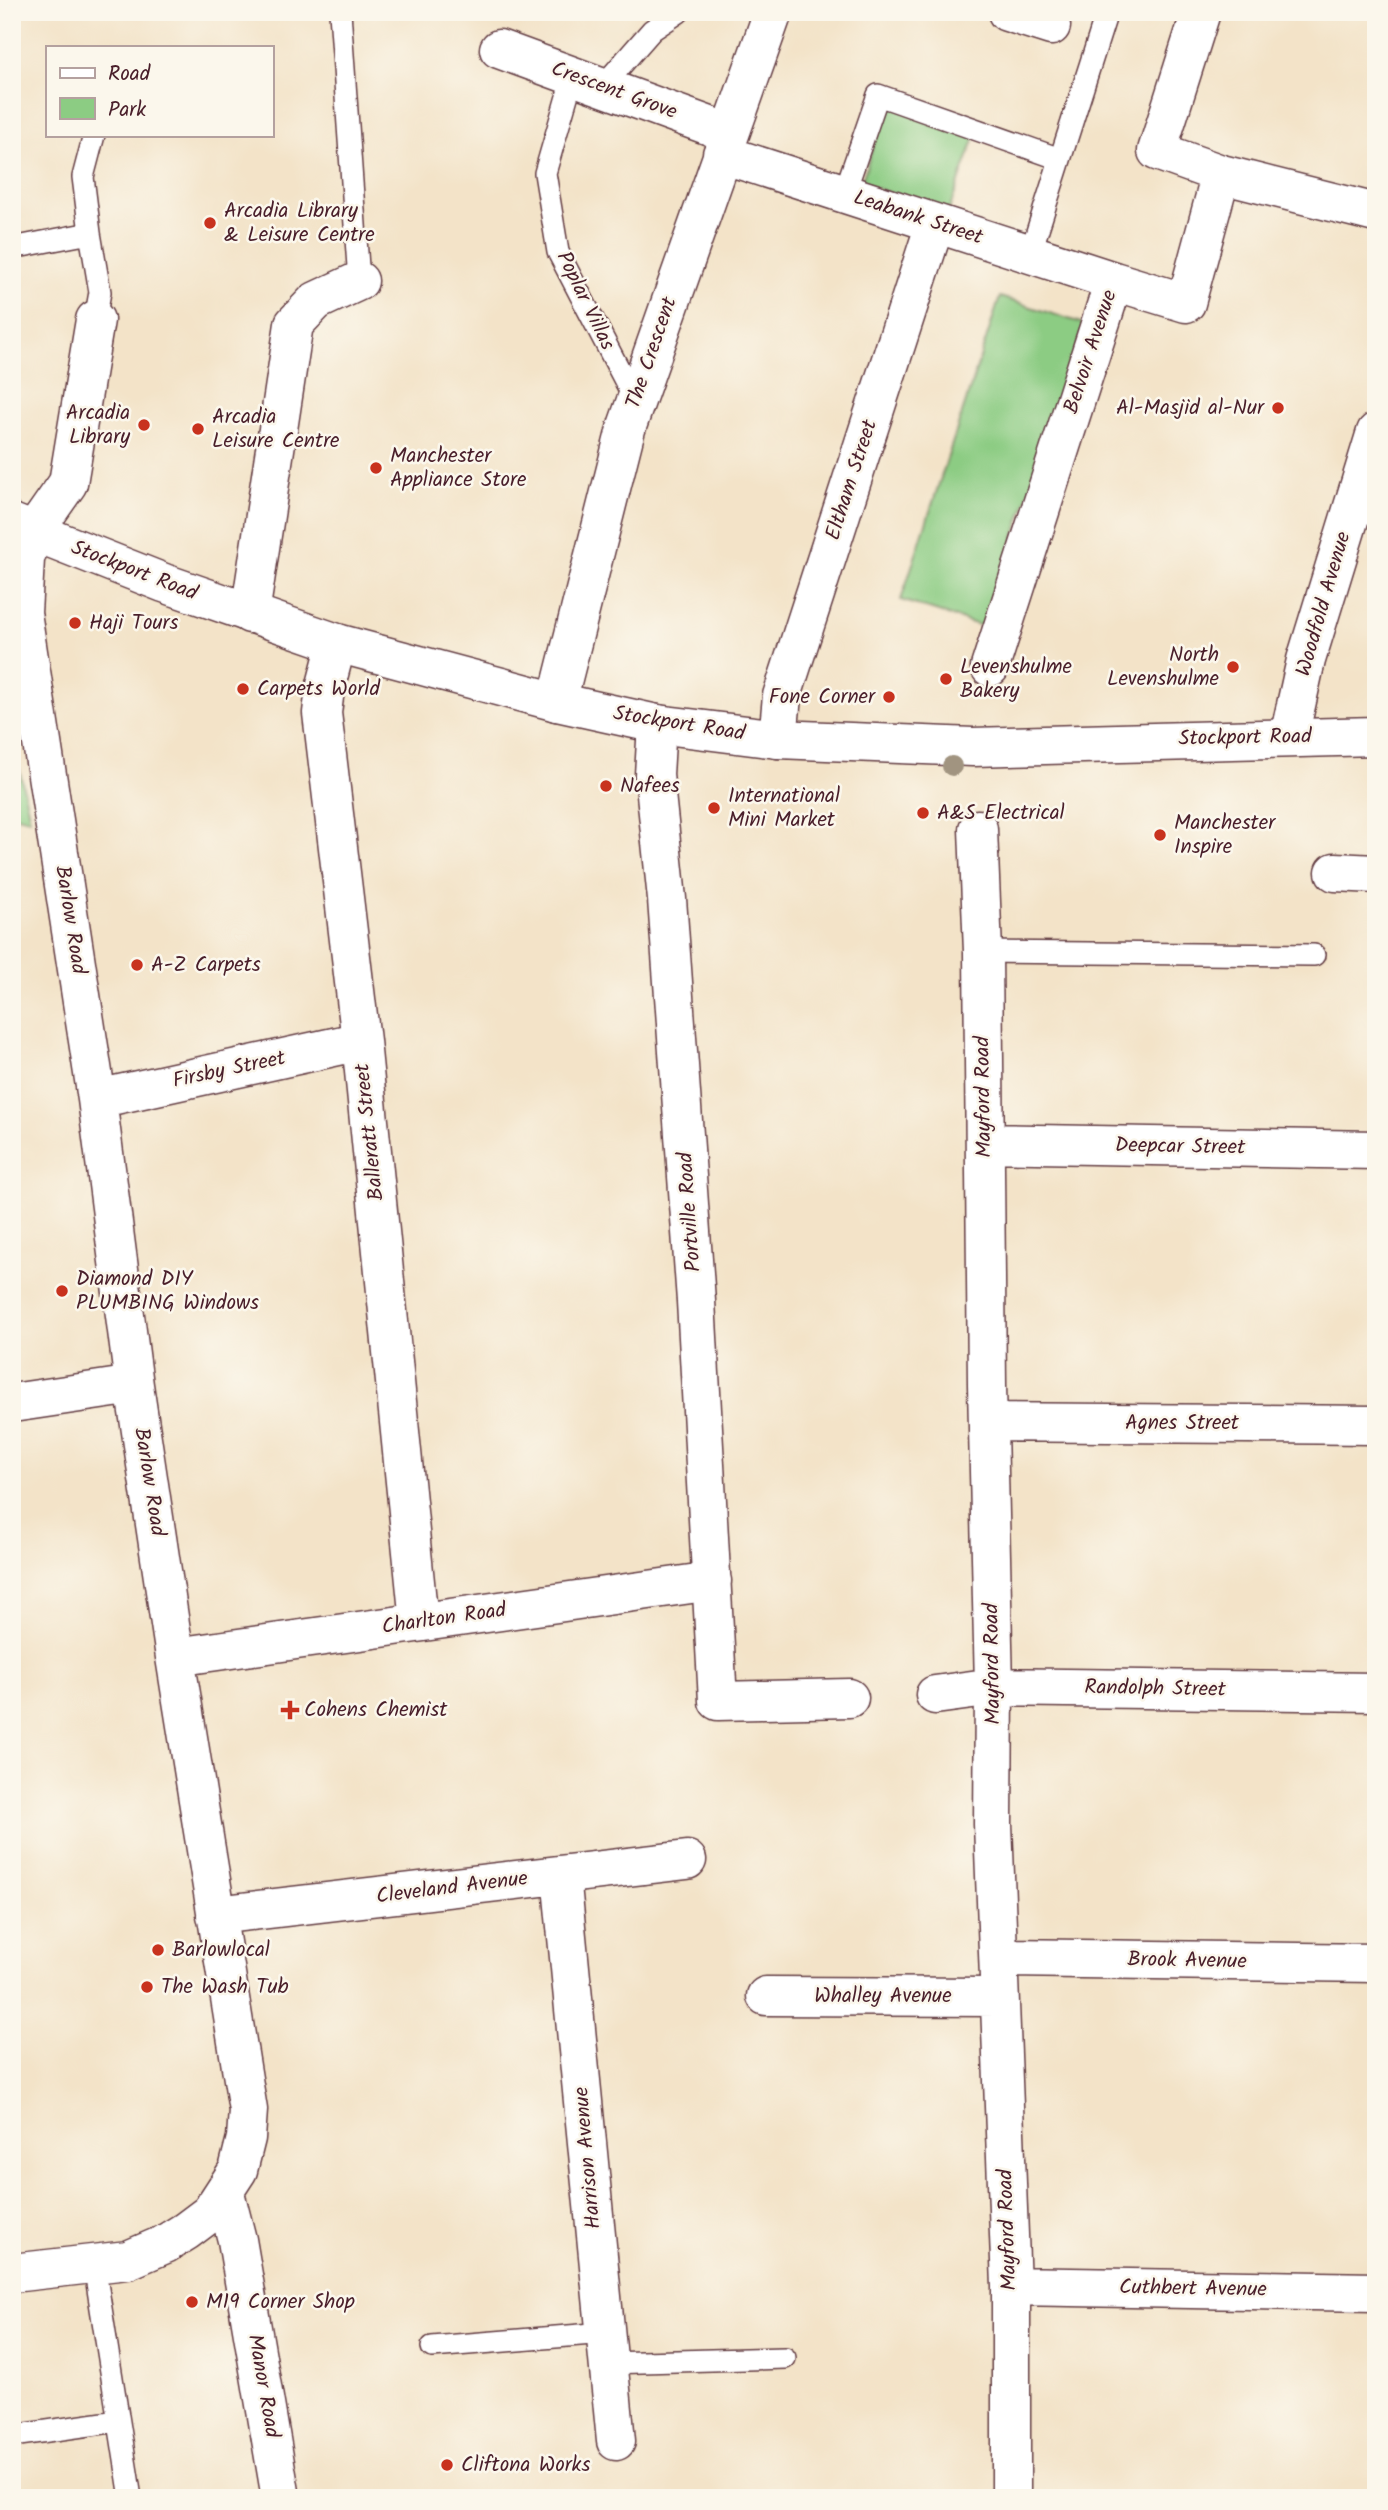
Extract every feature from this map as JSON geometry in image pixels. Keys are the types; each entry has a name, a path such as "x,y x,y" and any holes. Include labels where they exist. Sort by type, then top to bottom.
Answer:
{"main road":[{"name":"The Crescent","path":"557,702 635,400 772,12"},
{"path":"1007,12 1051,26"},
{"path":"1202,12 1157,151 1221,174 1376,213"},
{"name":"Crescent Grove","path":"499,48 588,81 726,143"},
{"name":"Leabank Street","path":"726,143 844,194 1114,281"},
{"name":"Belvoir Avenue","path":"990,667 1114,281 1186,303 1221,174"},
{"name":"Eltham Street","path":"778,738 782,696 935,224"},
{"path":"250,614 294,324 316,301 359,281"},
{"path":"23,528 68,483 95,320"},
{"name":"Woodfold Avenue","path":"1289,737 1306,660 1376,432"},
{"name":"Stockport Road","path":"23,528 250,614 337,643 557,702 657,724 778,738 973,747 1376,736"},
{"name":"Barlow Road","path":"12,2273 128,2260 165,2244 210,2213 238,2170 246,2138 248,2110 175,1657 134,1385 97,1100 22,613 25,559 23,528"},
{"name":"Balleratt Street","path":"337,643 325,689 323,713 361,1041 419,1622"},
{"name":"Portville Road","path":"657,724 654,775 667,899 696,1301 718,1701 849,1698"},
{"name":"Mayford Road","path":"978,830 983,952 986,1385 994,1687 993,1824 1011,2286 1012,2498"},
{"path":"1335,872 1376,874"},
{"name":"Firsby Street","path":"97,1100 361,1041"},
{"name":"Deepcar Street","path":"985,1143 1376,1150"},
{"path":"12,1403 134,1385"},
{"name":"Agnes Street","path":"989,1422 1376,1425"},
{"name":"Charlton Road","path":"175,1657 712,1581"},
{"name":"Randolph Street","path":"935,1695 994,1687 1376,1692"},
{"name":"Cleveland Avenue","path":"216,1915 687,1860"},
{"name":"Harrison Avenue","path":"561,1875 616,2441"},
{"name":"Brook Avenue","path":"999,1958 1376,1963"},
{"name":"Whalley Avenue","path":"766,1996 999,1997"},
{"name":"Manor Road","path":"225,2193 237,2239 281,2498"},
{"name":"Cuthbert Avenue","path":"1011,2286 1376,2292"}],"lane":[{"path":"340,12 359,281"},
{"path":"588,81 652,30 680,12"},
{"path":"1030,254 1107,12"},
{"name":"Poplar Villas","path":"588,81 545,173 558,252 635,400"},
{"path":"844,194 878,95 1060,159"},
{"path":"93,136 83,177 100,292 95,320"},
{"path":"12,248 90,233"},
{"path":"983,952 1314,955"},
{"path":"94,2264 131,2498"},
{"path":"432,2347 607,2348 785,2358"},
{"path":"12,2436 118,2421"}],"green space":[{"path":"888,103 976,134 948,213 861,183"},
{"path":"1000,297 1084,324 985,627 901,600"},
{"path":"12,736 30,819 12,815"}],"place":[{"name":"Arcadia Library & Leisure Centre","path":"210,223"},
{"name":"Al-Masjid al-Nur","path":"1278,408"},
{"name":"Arcadia Library","path":"144,425"},
{"name":"Arcadia Leisure Centre","path":"198,429"},
{"name":"Manchester Appliance Store","path":"376,468"},
{"name":"Haji Tours","path":"75,623"},
{"name":"North Levenshulme","path":"1233,667"},
{"name":"Levenshulme Bakery","path":"946,679"},
{"name":"Carpets World","path":"243,689"},
{"name":"Fone Corner","path":"889,697"},
{"name":"Nafees","path":"606,786"},
{"name":"International Mini Market","path":"714,808"},
{"name":"A&S Electrical","path":"923,813"},
{"name":"Manchester Inspire","path":"1160,835"},
{"name":"A-Z Carpets","path":"137,965"},
{"name":"Diamond DIY PLUMBING Windows","path":"62,1291"},
{"name":"Cohens Chemist","path":"290,1710"},
{"name":"Barlowlocal","path":"158,1950"},
{"name":"The Wash Tub","path":"147,1987"},
{"name":"M19 Corner Shop","path":"192,2302"},
{"name":"Cliftona Works","path":"447,2465"}]}
